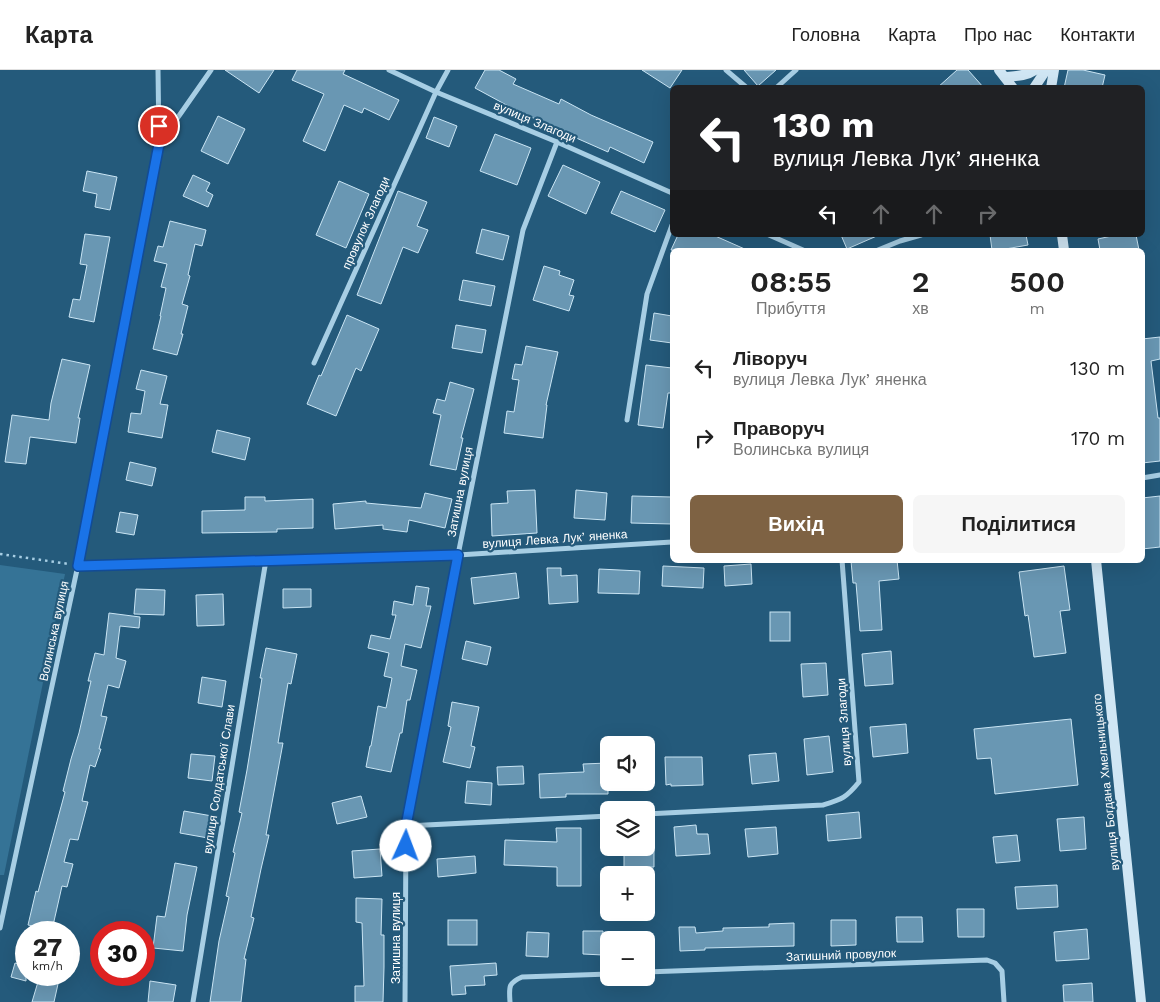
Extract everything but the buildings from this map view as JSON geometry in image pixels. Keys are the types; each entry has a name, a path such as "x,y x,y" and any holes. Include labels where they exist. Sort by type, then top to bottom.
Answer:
{"main road":[{"path":"1002,73 1021,76 1035,70"},
{"path":"1036,85 1046,70"},
{"path":"1052,85 1054,70"},
{"path":"1002,73 1011,85"},
{"name":"вулиця Богдана Хмельницького","path":"1096,563 1141,1002"}],"street":[{"name":"Волинська вулиця","path":"0,928 78,566 159,144 158,70"},
{"path":"159,144 211,70"},
{"name":"вулиця Злагоди","path":"389,70 670,192"},
{"name":"провулок Злагоди","path":"314,363 436,92 448,70"},
{"path":"726,70 744,85"},
{"path":"779,85 796,70"},
{"name":"Затишна вулиця","path":"405,1002 406,826 523,230 557,142"},
{"path":"627,420 647,294 670,231"},
{"path":"774,237 798,248"},
{"path":"897,237 900,240"},
{"path":"882,248 913,237"},
{"path":"1145,478 1160,475"},
{"name":"вулиця Левка Лукʼяненка","path":"78,566 458,555 670,542"},
{"name":"вулиця Солдатської Слави","path":"193,1002 266,560"},
{"name":"вулиця Злагоди","path":"655,814 823,805 850,794 859,782 842,563"},
{"path":"406,826 600,816"},
{"name":"Затишний провулок","path":"655,972 987,960 995,963 1002,971 1004,1002"},
{"path":"510,1002 509,988 513,981 522,977 600,974"}],"path":[{"path":"0,554 78,566"}],"shaded area":[{"path":"0,565 65,574 4,875 0,875"}],"route":[{"path":"159,126 159,144 78,566 458,555 406,826 406,846"}]}
